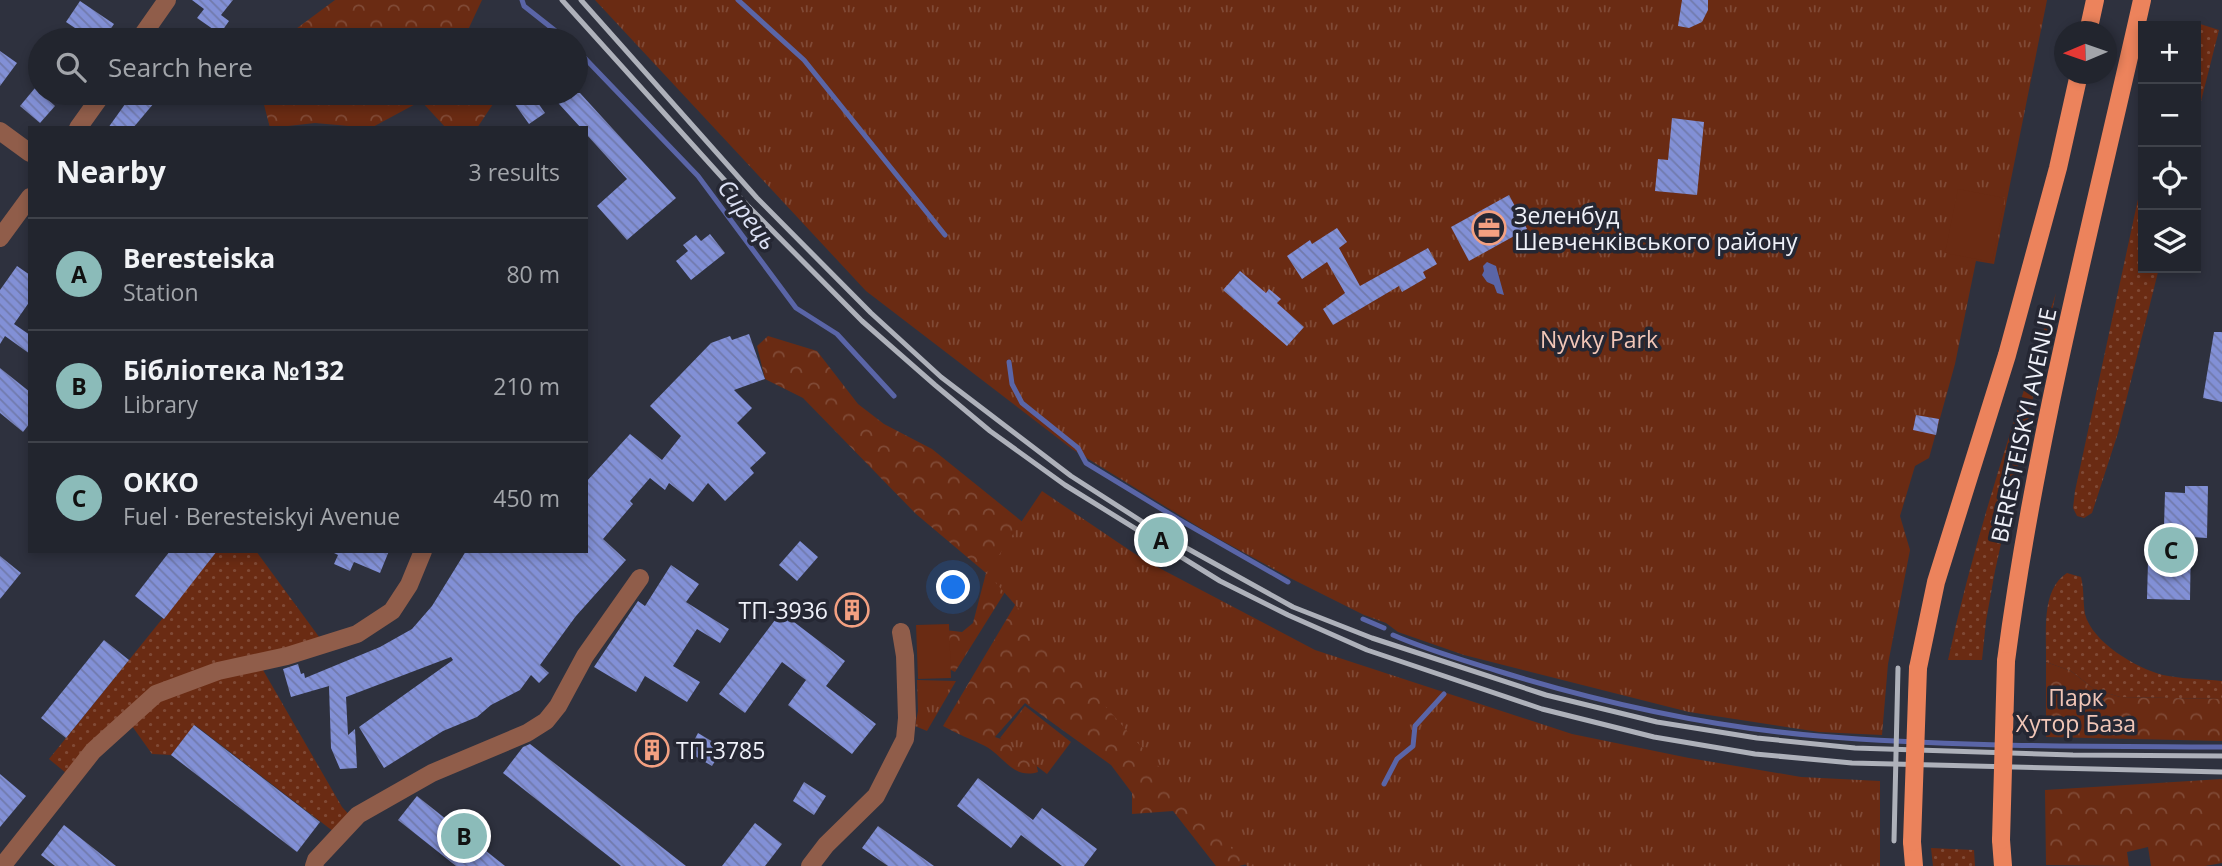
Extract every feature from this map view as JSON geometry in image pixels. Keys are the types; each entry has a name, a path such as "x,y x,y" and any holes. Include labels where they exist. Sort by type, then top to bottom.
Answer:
{"main road":[{"path":"2086,0 2087,21"},
{"path":"2090,21 2095,0"},
{"name":"BERESTEISKYI AVENUE","path":"2003,866 2001,840 2006,661 2024,535 2143,0"},
{"name":"BERESTEISKYI AVENUE","path":"1914,866 1912,842 1918,668 1936,582 2007,355 2059,168 2077,84"}],"street":[{"path":"147,28 167,0"},
{"path":"79,126 94,105"},
{"path":"0,131 28,152"},
{"path":"0,238 28,200"},
{"path":"3,864 93,751 156,694 218,671 287,656 357,634 392,611 409,585 423,553"},
{"path":"314,866 316,860 358,815 432,773 527,733 546,721 558,706 584,656 640,578"},
{"path":"810,866 826,845 876,796 905,739 905,656 901,632"}],"green space":[{"path":"335,0 482,0 469,28 297,28"},
{"name":"Nyvky Park","path":"595,0 2047,0 1994,264 1976,261 1955,364 1929,458 1915,466 1900,516 1910,550 1888,664 1882,735 1819,732 1689,712 1464,655 1398,632 1386,623 1290,578 1210,534 1072,449 866,291"},
{"path":"2201,24 2219,30 2201,101"},
{"path":"264,105 414,105 375,126 315,123 269,126"},
{"path":"425,105 492,105 478,126 444,126"},
{"path":"1958,189 2005,198 1992,262 1945,253"},
{"path":"2138,199 2138,273 2158,273 2118,433 2092,513 2084,518 2077,516 2073,508"},
{"path":"2056,293 1995,571 1982,660 1948,660 1983,521"},
{"path":"768,336 817,351 858,404 884,424 932,449 1040,536 955,672 947,668 945,630 962,632 973,623 986,573 916,514 803,398 765,379 757,346"},
{"path":"1042,491 1144,560 1315,650 1572,734 1801,777 1880,781 1880,866 1247,866 987,573"},
{"path":"215,553 257,553 325,645 259,663 342,807 354,820 338,835 195,725 171,755 152,754 127,719 72,778 49,759"},
{"path":"2067,573 2081,577 2085,614 2096,634 2106,644 2128,660 2152,672 2222,681 2222,699 2120,697 2094,689 2071,671 2046,662 2049,601 2052,590"},
{"path":"1064,584 1095,587 1232,691 1281,744 1354,794 1370,813 1384,846 1378,866 1258,866 1255,862 1239,866 1216,866 1173,811 1132,814 1132,793 1111,765 1025,703 995,737 1010,742 1036,763 1038,772 1029,774 1015,770 985,746 943,726 1024,590"},
{"path":"949,624 951,678 918,679 916,625"},
{"name":"Парк Хутор База","path":"2046,662 2071,671 2094,689 2120,697 2222,699 2222,741 2046,737"},
{"path":"917,680 956,681 927,731 915,726 918,711"},
{"path":"1025,706 1071,742 1047,774 1000,738"},
{"path":"2222,779 2222,863 2205,866 2151,866 2148,847 2127,852 2129,866 2046,865 2045,790"},
{"path":"1931,848 1974,850 1975,866 1933,866"}],"water":[{"path":"1487,262 1496,266 1504,295 1497,293 1494,285 1487,282 1482,275 1483,266"}],"building":[{"path":"192,0 233,0 221,15 229,21 224,28 211,28 197,18 204,9"},
{"path":"1682,0 1708,0 1708,10 1702,22 1689,28 1678,26"},
{"path":"80,1 114,24 111,28 75,28 66,22"},
{"path":"0,51 17,63 0,86"},
{"path":"28,96 28,105 55,106 40,123 20,106"},
{"path":"588,102 676,198 627,240 597,206 627,179 588,136 588,126 579,126 560,105 588,105"},
{"path":"124,105 152,105 135,126 109,126"},
{"path":"516,105 539,105 545,113 529,124"},
{"path":"1672,118 1704,122 1697,195 1655,191 1658,159 1668,160"},
{"name":"Зеленбуд Шевченківського району","path":"1509,195 1527,229 1469,261 1451,227"},
{"path":"1337,228 1347,242 1339,248 1360,286 1428,248 1437,264 1423,272 1426,278 1402,292 1399,286 1333,325 1323,309 1345,293 1327,262 1302,279 1287,256 1310,240 1312,244"},
{"path":"710,234 725,253 691,280 676,261 688,251 683,245 696,235 701,241"},
{"path":"17,266 28,274 28,304 14,324 28,334 28,353 5,336 0,344 0,290"},
{"path":"1240,271 1266,293 1269,289 1281,299 1277,303 1304,327 1287,346 1223,290"},
{"path":"2214,332 2222,332 2222,402 2203,398"},
{"path":"749,334 765,379 734,390 752,408 737,423 766,453 750,468 754,473 725,501 708,483 693,502 669,483 665,490 650,478 630,501 633,504 603,539 626,560 576,616 540,665 549,673 539,683 531,675 520,690 491,705 477,717 443,731 384,768 359,727 453,660 451,657 346,697 348,735 355,729 357,768 340,769 331,748 329,686 291,697 283,669 298,664 305,678 380,647 412,629 432,606 465,553 588,553 588,480 630,434 662,460 681,436 650,406 711,343 730,336 732,340"},
{"path":"0,368 28,390 28,426 23,432 0,413"},
{"path":"1916,415 1939,419 1936,435 1913,430"},
{"path":"2185,486 2208,486 2207,538 2191,537 2190,600 2147,599 2148,561 2163,562 2165,492 2185,493"},
{"path":"800,541 818,557 797,581 779,565"},
{"path":"168,553 215,553 164,619 135,596"},
{"path":"334,553 388,553 380,573 354,562 350,571 334,564 338,555"},
{"path":"0,556 21,573 0,599"},
{"path":"671,565 699,584 686,602 729,629 720,643 697,629 673,666 700,682 687,702 645,676 636,692 594,667 638,601 645,606"},
{"name":"ТП-3936","path":"850,598 864,612 854,623 840,609"},
{"path":"781,612 845,661 826,686 876,724 852,754 788,705 806,680 782,662 745,713 719,694"},
{"path":"104,640 129,660 66,738 41,718"},
{"path":"194,725 320,822 297,852 171,755"},
{"path":"698,733 723,748 712,766 688,752"},
{"name":"ТП-3785","path":"649,738 663,747 654,762 640,753"},
{"path":"530,744 686,866 621,866 503,773 523,747"},
{"path":"0,774 26,796 0,827"},
{"path":"978,778 1033,820 1042,808 1097,849 1084,866 1062,866 1021,835 1011,848 957,806"},
{"path":"804,782 826,796 814,815 793,801"},
{"path":"417,796 505,866 456,866 398,820"},
{"path":"755,823 782,844 765,866 722,866"},
{"path":"64,825 116,866 55,866 41,855"},
{"path":"878,826 934,866 888,866 862,848"}],"waterway":[{"name":"Сирець","path":"522,0 524,6 552,28"},
{"path":"738,0 804,60 945,235"},
{"name":"Сирець","path":"588,61 698,176 796,308 837,334 894,396"},
{"path":"1009,362 1012,384 1022,403 1078,448 1086,463 1288,582"},
{"path":"1363,619 1384,628"},
{"path":"1393,635 1458,659 1537,683 1657,712 1738,727 1819,736 1920,742 2222,747"},
{"path":"1384,784 1397,759 1413,746 1415,726 1444,694"}],"railway":[{"path":"562,0 587,28"},
{"path":"581,0 757,198 871,313 941,377 1071,476 1163,535 1293,607 1372,638 1546,695 1657,722 1757,738 1855,748 2073,755 2222,756"},
{"path":"588,29 747,205 862,321 935,385 990,431 1065,485 1220,581 1288,615 1367,650 1542,709 1654,737 1755,754 1852,763 2222,772"},
{"path":"1894,841 1898,668"},
{"path":"1907,842 1912,668"}],"place":[{"name":"Зеленбуд Шевченківського району","path":"1489,228"},
{"name":"Beresteiska","path":"1161,540"},
{"name":"OKKO","path":"2171,550"},
{"name":"ТП-3936","path":"852,610"},
{"name":"ТП-3785","path":"652,750"},
{"name":"Бібліотека №132","path":"464,836"}]}
